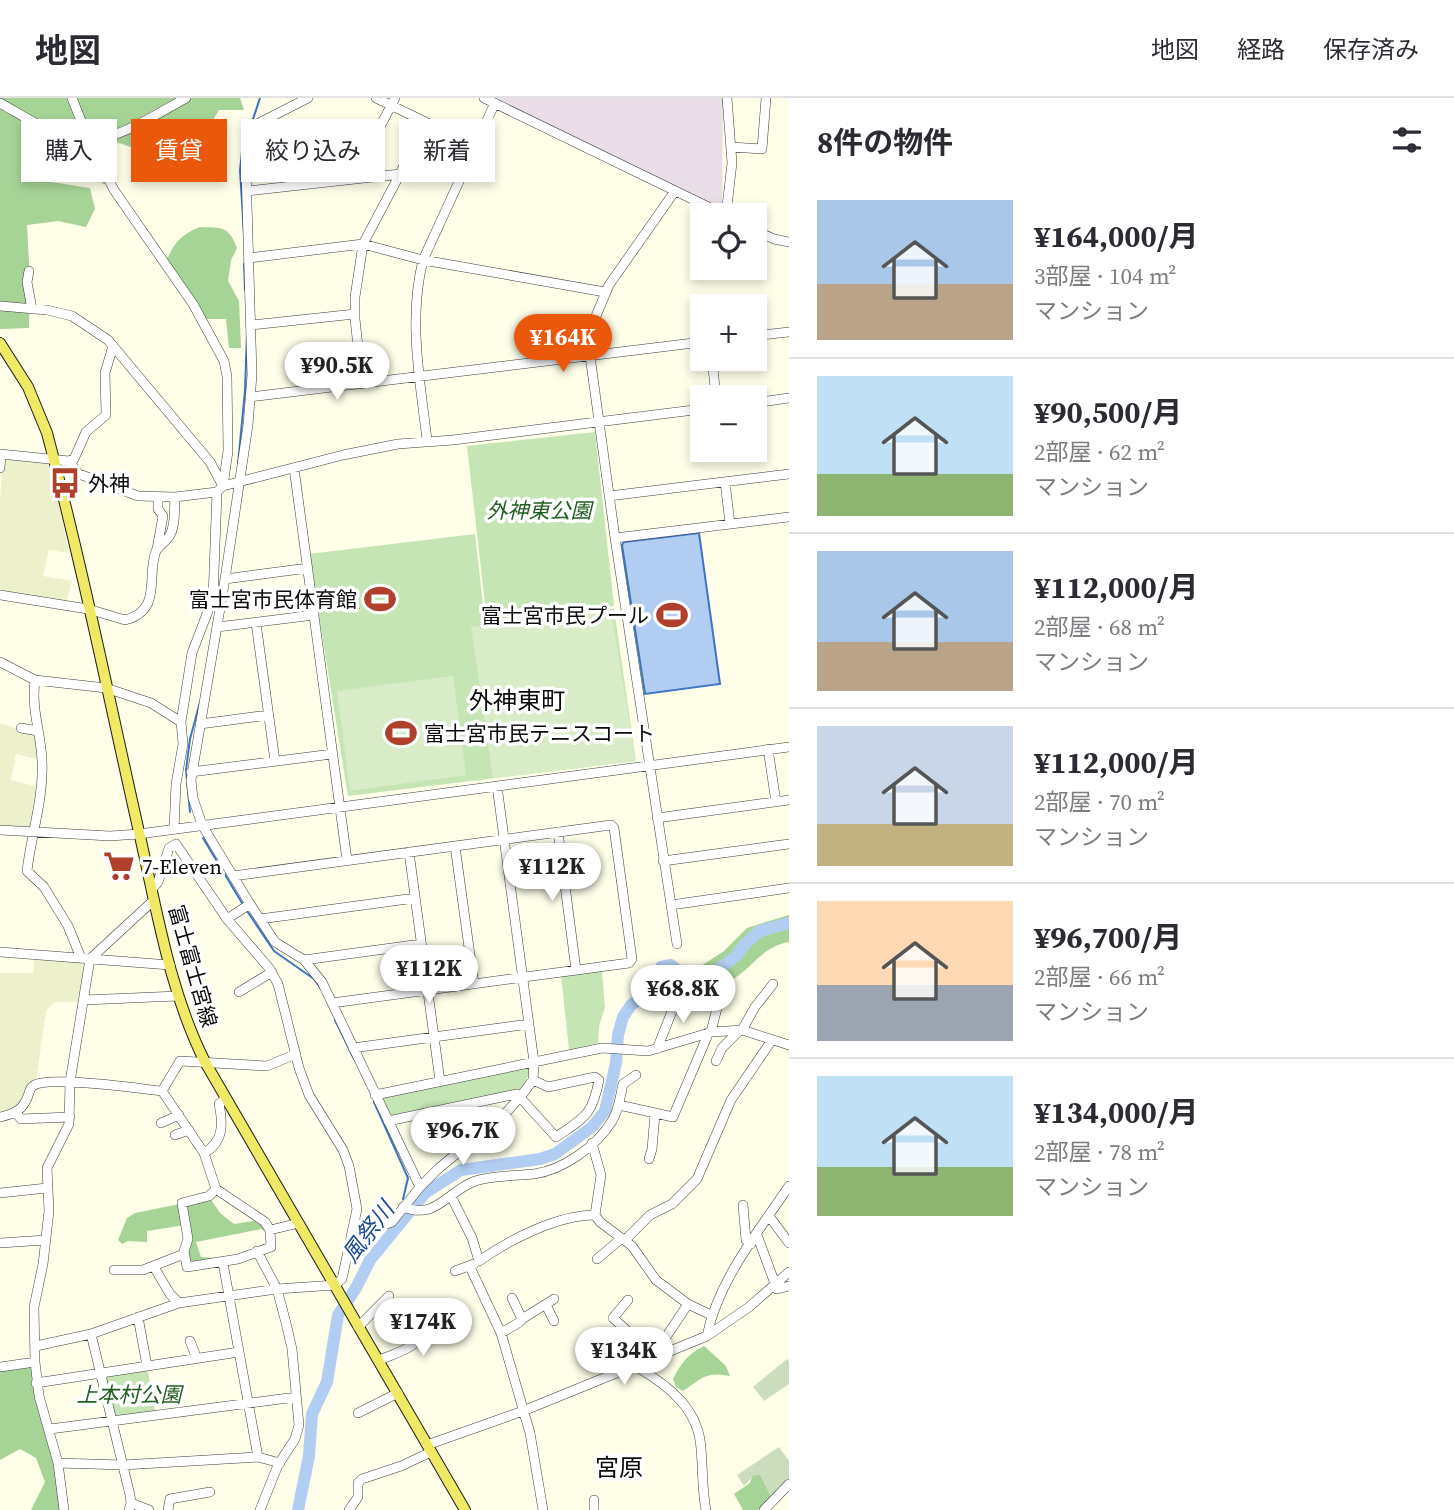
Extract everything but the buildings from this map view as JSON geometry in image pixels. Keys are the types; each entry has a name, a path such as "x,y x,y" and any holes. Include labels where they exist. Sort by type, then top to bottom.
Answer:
{"main road":[{"name":"富士富士宮線","path":"0,343 29,387 47,433 153,894 188,1027 205,1062 465,1510"}],"street":[{"path":"72,98 80,119"},
{"path":"117,134 186,98"},
{"path":"308,98 257,124 247,161 250,397 225,579 191,772 193,798 202,825 275,942 304,960 322,982 420,1187"},
{"path":"376,98 393,102 421,119"},
{"path":"484,98 700,203"},
{"path":"726,203 732,147 727,98"},
{"path":"732,147 762,149 766,98"},
{"path":"384,119 393,102"},
{"path":"0,103 31,119"},
{"path":"488,119 495,103"},
{"path":"362,384 355,314 363,244 399,176"},
{"path":"110,182 192,304 224,361 227,376 228,451 220,489 213,598 192,653 181,722 183,744 176,784 174,829"},
{"path":"247,191 326,182"},
{"path":"427,440 415,315 417,283 423,260 459,182"},
{"path":"675,191 605,292 592,331 590,356 677,944"},
{"path":"767,236 789,242"},
{"path":"249,258 363,244 423,260 605,292"},
{"path":"29,271 27,282 32,309"},
{"path":"0,306 72,316 89,326 113,346 210,462 220,489"},
{"path":"251,325 355,314"},
{"path":"767,335 789,332"},
{"path":"250,397 690,344"},
{"path":"69,461 78,454 86,432 106,415 105,373 113,346"},
{"path":"767,401 789,398"},
{"path":"0,468 1,454 69,461 79,474 138,496 175,497 220,489 373,448 690,411"},
{"path":"294,468 347,860"},
{"path":"609,496 789,474"},
{"path":"725,482 730,524"},
{"path":"0,595 88,609 125,620 136,616 150,599 163,516 158,509 158,497"},
{"path":"156,551 171,534 175,497"},
{"path":"615,538 789,517"},
{"path":"225,579 308,568"},
{"path":"217,627 314,615"},
{"path":"256,623 275,761"},
{"path":"0,662 35,680 106,688 151,703 181,722"},
{"path":"35,680 33,710 42,763 35,831 27,871 44,887 85,958 84,1000 71,1082 70,1117 67,1132 47,1168 49,1211 34,1307 37,1382 67,1509"},
{"path":"200,724 268,715"},
{"path":"21,727 38,730"},
{"path":"183,744 196,745"},
{"path":"0,830 110,836 139,834 789,747"},
{"path":"768,749 776,802"},
{"path":"191,772 332,754"},
{"path":"354,1225 375,1228 392,1222 420,1187 503,1116 533,1080 534,1062 497,786"},
{"path":"657,818 789,800"},
{"path":"233,876 611,825 614,828 632,959 629,963 332,1003"},
{"path":"558,832 576,970"},
{"path":"36,1346 91,1334 179,1303 277,1289 335,1285 342,1279 357,1209 349,1166 343,1150 309,1095 284,1003 272,972 227,919 176,844 169,848 153,894 85,958"},
{"path":"663,861 789,844"},
{"path":"455,846 474,984"},
{"path":"409,852 440,1081"},
{"path":"207,887 217,881"},
{"path":"670,905 789,888"},
{"path":"260,919 415,898"},
{"path":"227,919 250,904"},
{"path":"304,960 421,944"},
{"path":"0,952 170,965"},
{"path":"239,992 272,972"},
{"path":"716,1060 722,1048 740,1031 773,984"},
{"path":"657,1049 680,991"},
{"path":"84,1000 178,996"},
{"path":"619,1105 673,1117 710,1032 718,1004"},
{"path":"353,1048 529,1024"},
{"path":"375,1095 609,1048 648,1051 710,1032 740,1031 789,1044"},
{"path":"597,1259 650,1215 672,1204 697,1179 731,1100 772,1040"},
{"path":"162,1091 180,1061 267,1066 296,1054"},
{"path":"404,1208 416,1212 427,1211 478,1180 551,1170 592,1143 612,1120 619,1105 622,1084 636,1076"},
{"path":"388,1121 517,1094 555,1137 582,1119 594,1104 599,1080 595,1077 548,1087 533,1080"},
{"path":"0,1117 16,1113 23,1107 33,1086 71,1082 162,1091 204,1153 216,1189 265,1222 270,1230 271,1247 223,1263 187,1267 184,1254 188,1239 182,1203 209,1196 216,1189"},
{"path":"204,1153 215,1145 223,1124 219,1104 226,1098"},
{"path":"430,1112 435,1132"},
{"path":"16,1113 21,1119 70,1117"},
{"path":"649,1159 655,1114"},
{"path":"161,1123 179,1115"},
{"path":"175,1135 189,1130"},
{"path":"592,1143 601,1175 595,1215"},
{"path":"707,1336 711,1315 751,1244 789,1186"},
{"path":"0,1193 47,1188"},
{"path":"451,1196 472,1238 475,1264 501,1333 530,1433 543,1510"},
{"path":"743,1205 746,1240 751,1244"},
{"path":"455,1271 475,1264 493,1251 543,1227 569,1217 595,1215 632,1246 656,1280 688,1304 711,1315"},
{"path":"769,1216 789,1243"},
{"path":"270,1230 299,1223"},
{"path":"757,1235 776,1289 789,1286"},
{"path":"0,1242 46,1240"},
{"path":"257,1251 277,1289 292,1349 299,1431 280,1463 260,1510"},
{"path":"114,1270 143,1270 184,1254"},
{"path":"223,1263 258,1457"},
{"path":"153,1267 179,1303"},
{"path":"349,1510 356,1501 358,1483 362,1479 401,1466 429,1448 636,1367 707,1336 749,1307 789,1272"},
{"path":"358,1327 389,1296"},
{"path":"512,1298 522,1319"},
{"path":"628,1300 613,1318 633,1336 662,1343 688,1304"},
{"path":"501,1333 550,1302 554,1321"},
{"path":"138,1317 147,1366"},
{"path":"379,1360 413,1347 421,1339 429,1320"},
{"path":"91,1334 123,1465 130,1507 149,1510"},
{"path":"623,1339 636,1367 664,1383 693,1416 699,1430 706,1510"},
{"path":"191,1341 197,1359"},
{"path":"37,1382 239,1352"},
{"path":"0,1367 35,1362"},
{"path":"358,1413 398,1393"},
{"path":"50,1429 296,1397"},
{"path":"58,1463 123,1465 258,1457 280,1463"},
{"path":"758,1510 766,1507 789,1484"},
{"path":"168,1510 170,1499 210,1492"}],"shaded area":[{"path":"487,98 723,98 722,203 711,203"}],"green space":[{"path":"0,98 240,98 244,110 219,110 214,119 131,119 131,147 117,142 117,119 21,119 21,182 51,182 90,188 95,209 86,227 58,221 27,225 29,328 0,329"},
{"path":"200,227 223,229 231,235 237,248 231,260 228,281 239,301 241,348 229,348 226,319 204,319 167,259 180,239"},
{"name":"外神東公園","path":"595,432 614,606 487,621 467,446"},
{"path":"6,458 46,461 51,465 69,553 49,550 43,576 72,581 66,603 0,592 0,500 3,462"},
{"path":"475,534 485,623 614,609 636,761 348,796 309,554"},
{"path":"611,611 636,761 493,778 471,627"},
{"name":"富士宮市民テニスコート","path":"453,676 466,775 350,791 337,691"},
{"path":"0,723 33,735 37,750 36,759 16,754 11,780 38,787 32,827 0,826"},
{"path":"789,915 789,942 775,946 736,977 725,982 695,982 695,970 724,951 747,928"},
{"path":"34,958 81,962 86,968 80,1002 54,1002 46,1011 36,1082 18,1108 0,1114 0,973 33,973"},
{"path":"602,971 605,1007 599,1026 598,1043 569,1050 561,975"},
{"path":"528,1066 530,1072 522,1089 390,1117 381,1097"},
{"path":"210,1198 220,1213 234,1224 260,1220 269,1234 261,1229 196,1242 201,1257 215,1258 219,1262 194,1264 186,1255 192,1236 185,1225 147,1231 147,1242 128,1241 122,1244 118,1240 127,1218 135,1213"},
{"path":"704,1346 726,1366 730,1376 710,1375 683,1391 676,1387 673,1379 686,1359"},
{"path":"787,1359 789,1384 764,1401 753,1387"},
{"path":"35,1362 63,1510 31,1510 45,1482 36,1458 20,1449 0,1460 0,1368"},
{"name":"上本村公園","path":"147,1366 156,1416 113,1421 99,1372"},
{"path":"779,1447 789,1461 789,1483 773,1500 760,1474 753,1476 744,1486 737,1475"},
{"path":"760,1474 773,1500 757,1510 743,1510 734,1494 750,1483 752,1476"}],"water":[{"name":"富士宮市民プール","path":"699,533 720,684 645,694 622,545 624,542"}],"waterway":[{"path":"244,234 240,170 242,152 260,98"},
{"path":"244,264 245,290"},
{"path":"238,464 247,334"},
{"path":"190,812 186,770 190,739 200,702"},
{"path":"203,838 242,903"},
{"path":"247,911 274,951 314,979 321,989"},
{"name":"風祭川","path":"298,1510 309,1456 312,1414 327,1382 338,1315 370,1260 425,1193 461,1170 540,1159 555,1154 592,1127 605,1111 623,1017 631,1005 644,996 661,967 671,965 686,976 703,980 735,957 760,931 789,923"},
{"path":"335,1020 354,1059"},
{"path":"374,1102 408,1178 403,1199"},
{"name":"風祭川","path":"403,1214 403,1221"}],"place":[{"name":"外神","path":"65,483"},
{"name":"富士宮市民体育館","path":"380,599"},
{"name":"富士宮市民プール","path":"672,615"},
{"name":"富士宮市民テニスコート","path":"401,733"},
{"name":"7-Eleven","path":"119,866"}],"district":[{"name":"外神東町","path":"517,700"},
{"name":"宮原","path":"619,1467"}]}
